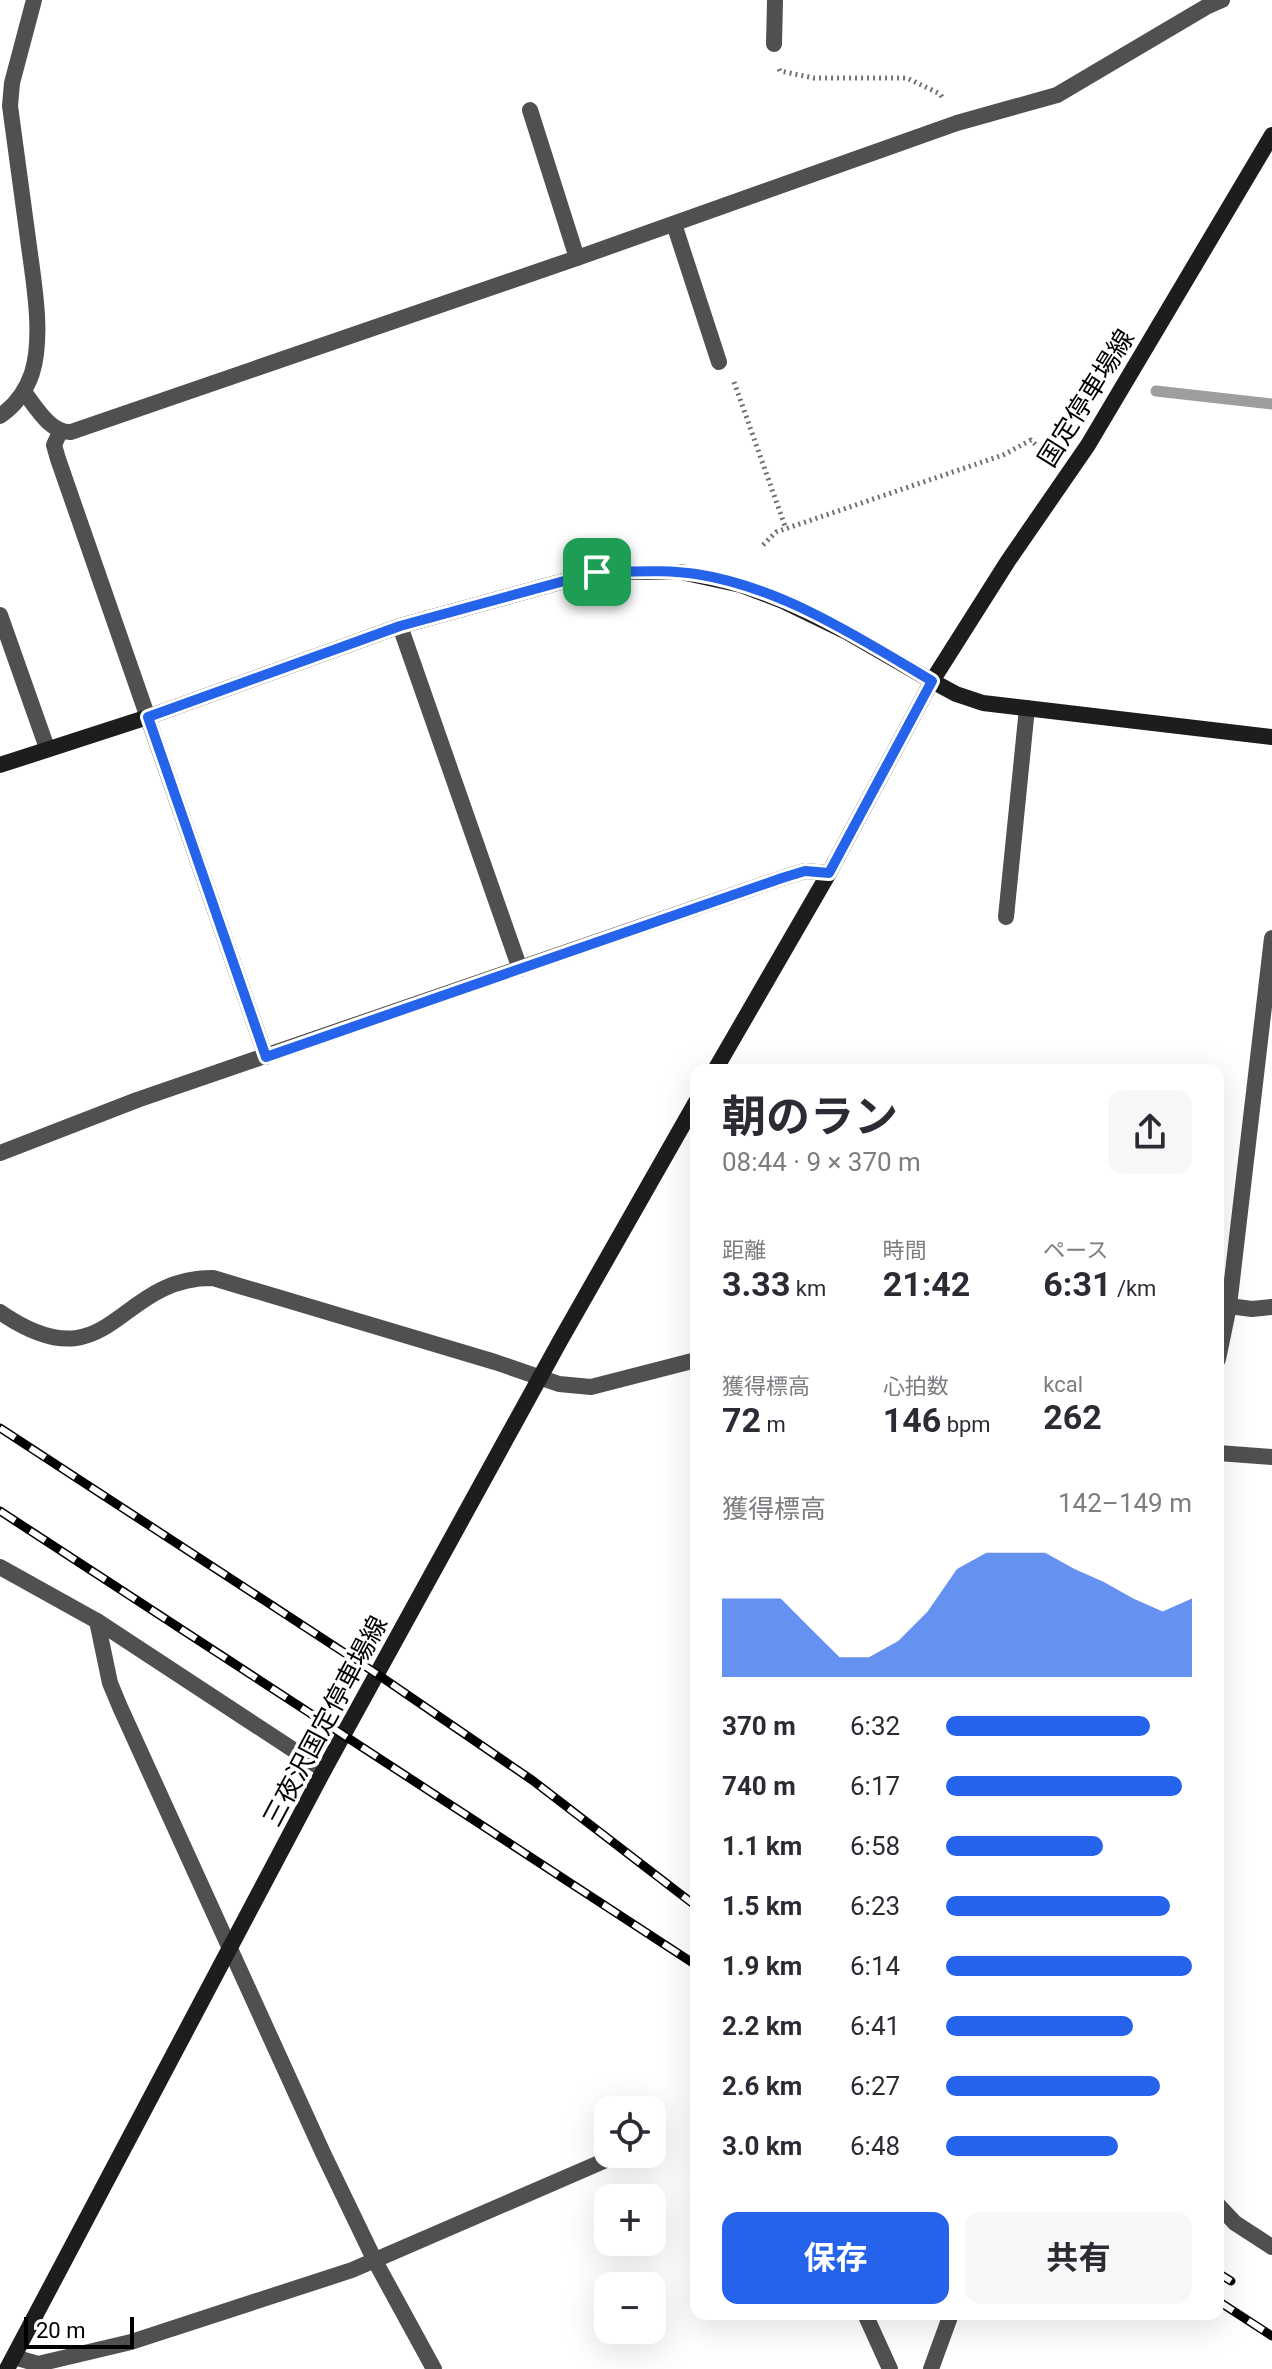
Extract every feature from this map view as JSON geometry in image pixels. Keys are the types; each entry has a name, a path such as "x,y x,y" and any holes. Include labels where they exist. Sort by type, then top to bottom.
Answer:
{"main road":[{"name":"国定停車場線","path":"932,681 1008,561 1088,445 1272,136"},
{"path":"0,765 148,717 400,626 597,572 681,572 741,585 847,632 932,681 983,703 1272,737"},
{"path":"718,1064 829,873 932,681"},
{"name":"三夜沢国定停車場線","path":"10,2363 324,1770 560,1341 690,1113"}],"street":[{"path":"0,416 12,408 24,392 36,349 34,287 10,106 12,83 34,0"},
{"path":"774,44 775,0"},
{"path":"24,392 52,427 60,432 71,432 957,123 1057,95 1222,0"},
{"path":"530,110 577,258"},
{"path":"674,224 719,362"},
{"path":"60,432 54,445 58,459 266,1057"},
{"path":"0,615 47,748"},
{"path":"400,626 520,969"},
{"path":"1006,917 1027,708"},
{"path":"0,1153 137,1100 782,878 805,871 829,873"},
{"path":"1224,1319 1229,1306 1272,938"},
{"path":"0,1312 25,1329 48,1337 89,1337 167,1286 193,1278 213,1278 559,1384 591,1387 690,1362"},
{"path":"1229,1306 1252,1309 1272,1307"},
{"path":"1224,1453 1272,1457"},
{"path":"0,1567 97,1621 324,1770"},
{"path":"97,1621 110,1683 375,2261 434,2369"},
{"path":"10,2363 38,2364 131,2342 375,2261 594,2165"},
{"path":"1224,2211 1235,2223 1272,2247"},
{"path":"868,2320 890,2369"},
{"path":"931,2369 949,2320"}],"path":[{"path":"774,44 780,71 814,78 907,78 940,94 957,123"},
{"path":"719,362 733,379 786,529"},
{"path":"763,545 776,532 1003,455 1031,440 1046,455"}],"waterway":[{"path":"1156,391 1272,404"}],"railway":[{"path":"0,1428 377,1674 532,1780 690,1901"},
{"path":"0,1511 690,1961"},
{"path":"1224,2277 1231,2281"},
{"path":"1224,2305 1272,2336"}],"route":[{"path":"597,572 681,572 741,585 847,632 932,681 829,873 805,871 782,878 266,1057 148,717 400,626 597,572"}]}
